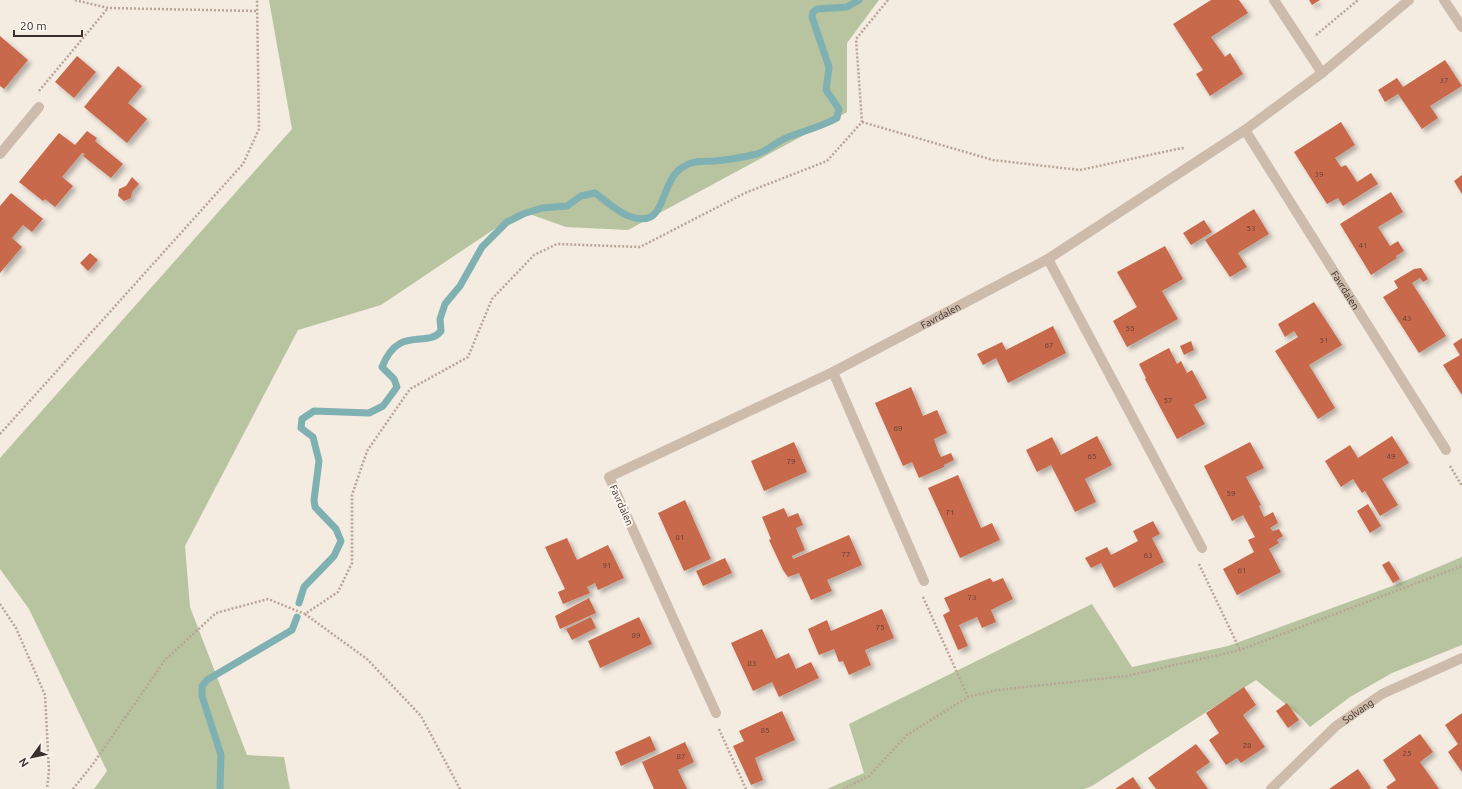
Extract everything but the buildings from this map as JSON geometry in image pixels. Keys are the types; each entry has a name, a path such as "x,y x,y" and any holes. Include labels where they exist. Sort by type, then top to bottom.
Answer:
{"street":[{"path":"1274,0 1322,73"},
{"name":"Favrdalen","path":"716,713 609,477 833,372 1048,259 1207,157 1245,130 1322,73 1409,0"},
{"path":"1444,0 1462,27"},
{"path":"0,154 39,107"},
{"name":"Favrdalen","path":"1245,130 1446,450"},
{"path":"1048,259 1202,548"},
{"path":"833,372 924,581"},
{"name":"Solvang","path":"1272,789 1336,726 1382,694 1462,658"}],"path":[{"path":"75,0 108,8 256,11"},
{"path":"0,434 243,164 259,129 256,11 258,0"},
{"path":"305,614 338,592 352,563 352,494 367,451 410,389 468,357 492,299 534,255 557,244 640,247 744,193 827,161 862,122 856,39 888,0"},
{"path":"1304,46 1358,0"},
{"path":"39,107 37,94 108,8"},
{"path":"862,122 993,160 1080,170 1182,148 1207,157"},
{"path":"1446,450 1447,463 1462,486"},
{"path":"1202,548 1198,561 1240,650"},
{"path":"843,789 869,776 907,735 968,697 997,690 1127,676 1240,650 1462,566"},
{"path":"924,581 921,592 968,697"},
{"path":"73,789 93,764 165,660 216,612 268,599 305,614 367,659 422,716 460,789"},
{"path":"0,604 16,628 45,695 49,771 47,789"},
{"path":"716,713 717,725 746,789"}],"green space":[{"path":"269,0 879,0 847,43 847,112 628,230 566,227 521,211 381,305 298,330 185,546 190,607 247,755 284,757 290,789 94,789 107,771 29,609 0,569 0,458 292,129"},
{"path":"1462,557 1462,645 1392,673 1350,697 1310,727 1299,715 1256,680 1092,786 1084,789 827,789 864,773 849,724 1092,604 1132,667 1228,646 1395,585"}],"waterway":[{"path":"299,603 304,587 334,556 341,541 336,529 315,507 314,500 319,461 313,437 301,428 302,419 314,411 369,413 383,406 397,387 394,379 382,367 389,354 396,346 404,341 428,338 435,336 441,331 440,319 445,304 460,286 482,247 507,222 523,214 542,208 567,206 581,196 595,193 626,215 633,218 648,218 654,215 658,210 671,179 676,172 683,167 694,162 725,160 757,154 786,138 837,118 839,109 826,90 829,67 812,17 813,12 817,9 847,7 859,0"},
{"path":"220,789 221,755 202,696 202,686 207,680 292,630 297,617"}]}
